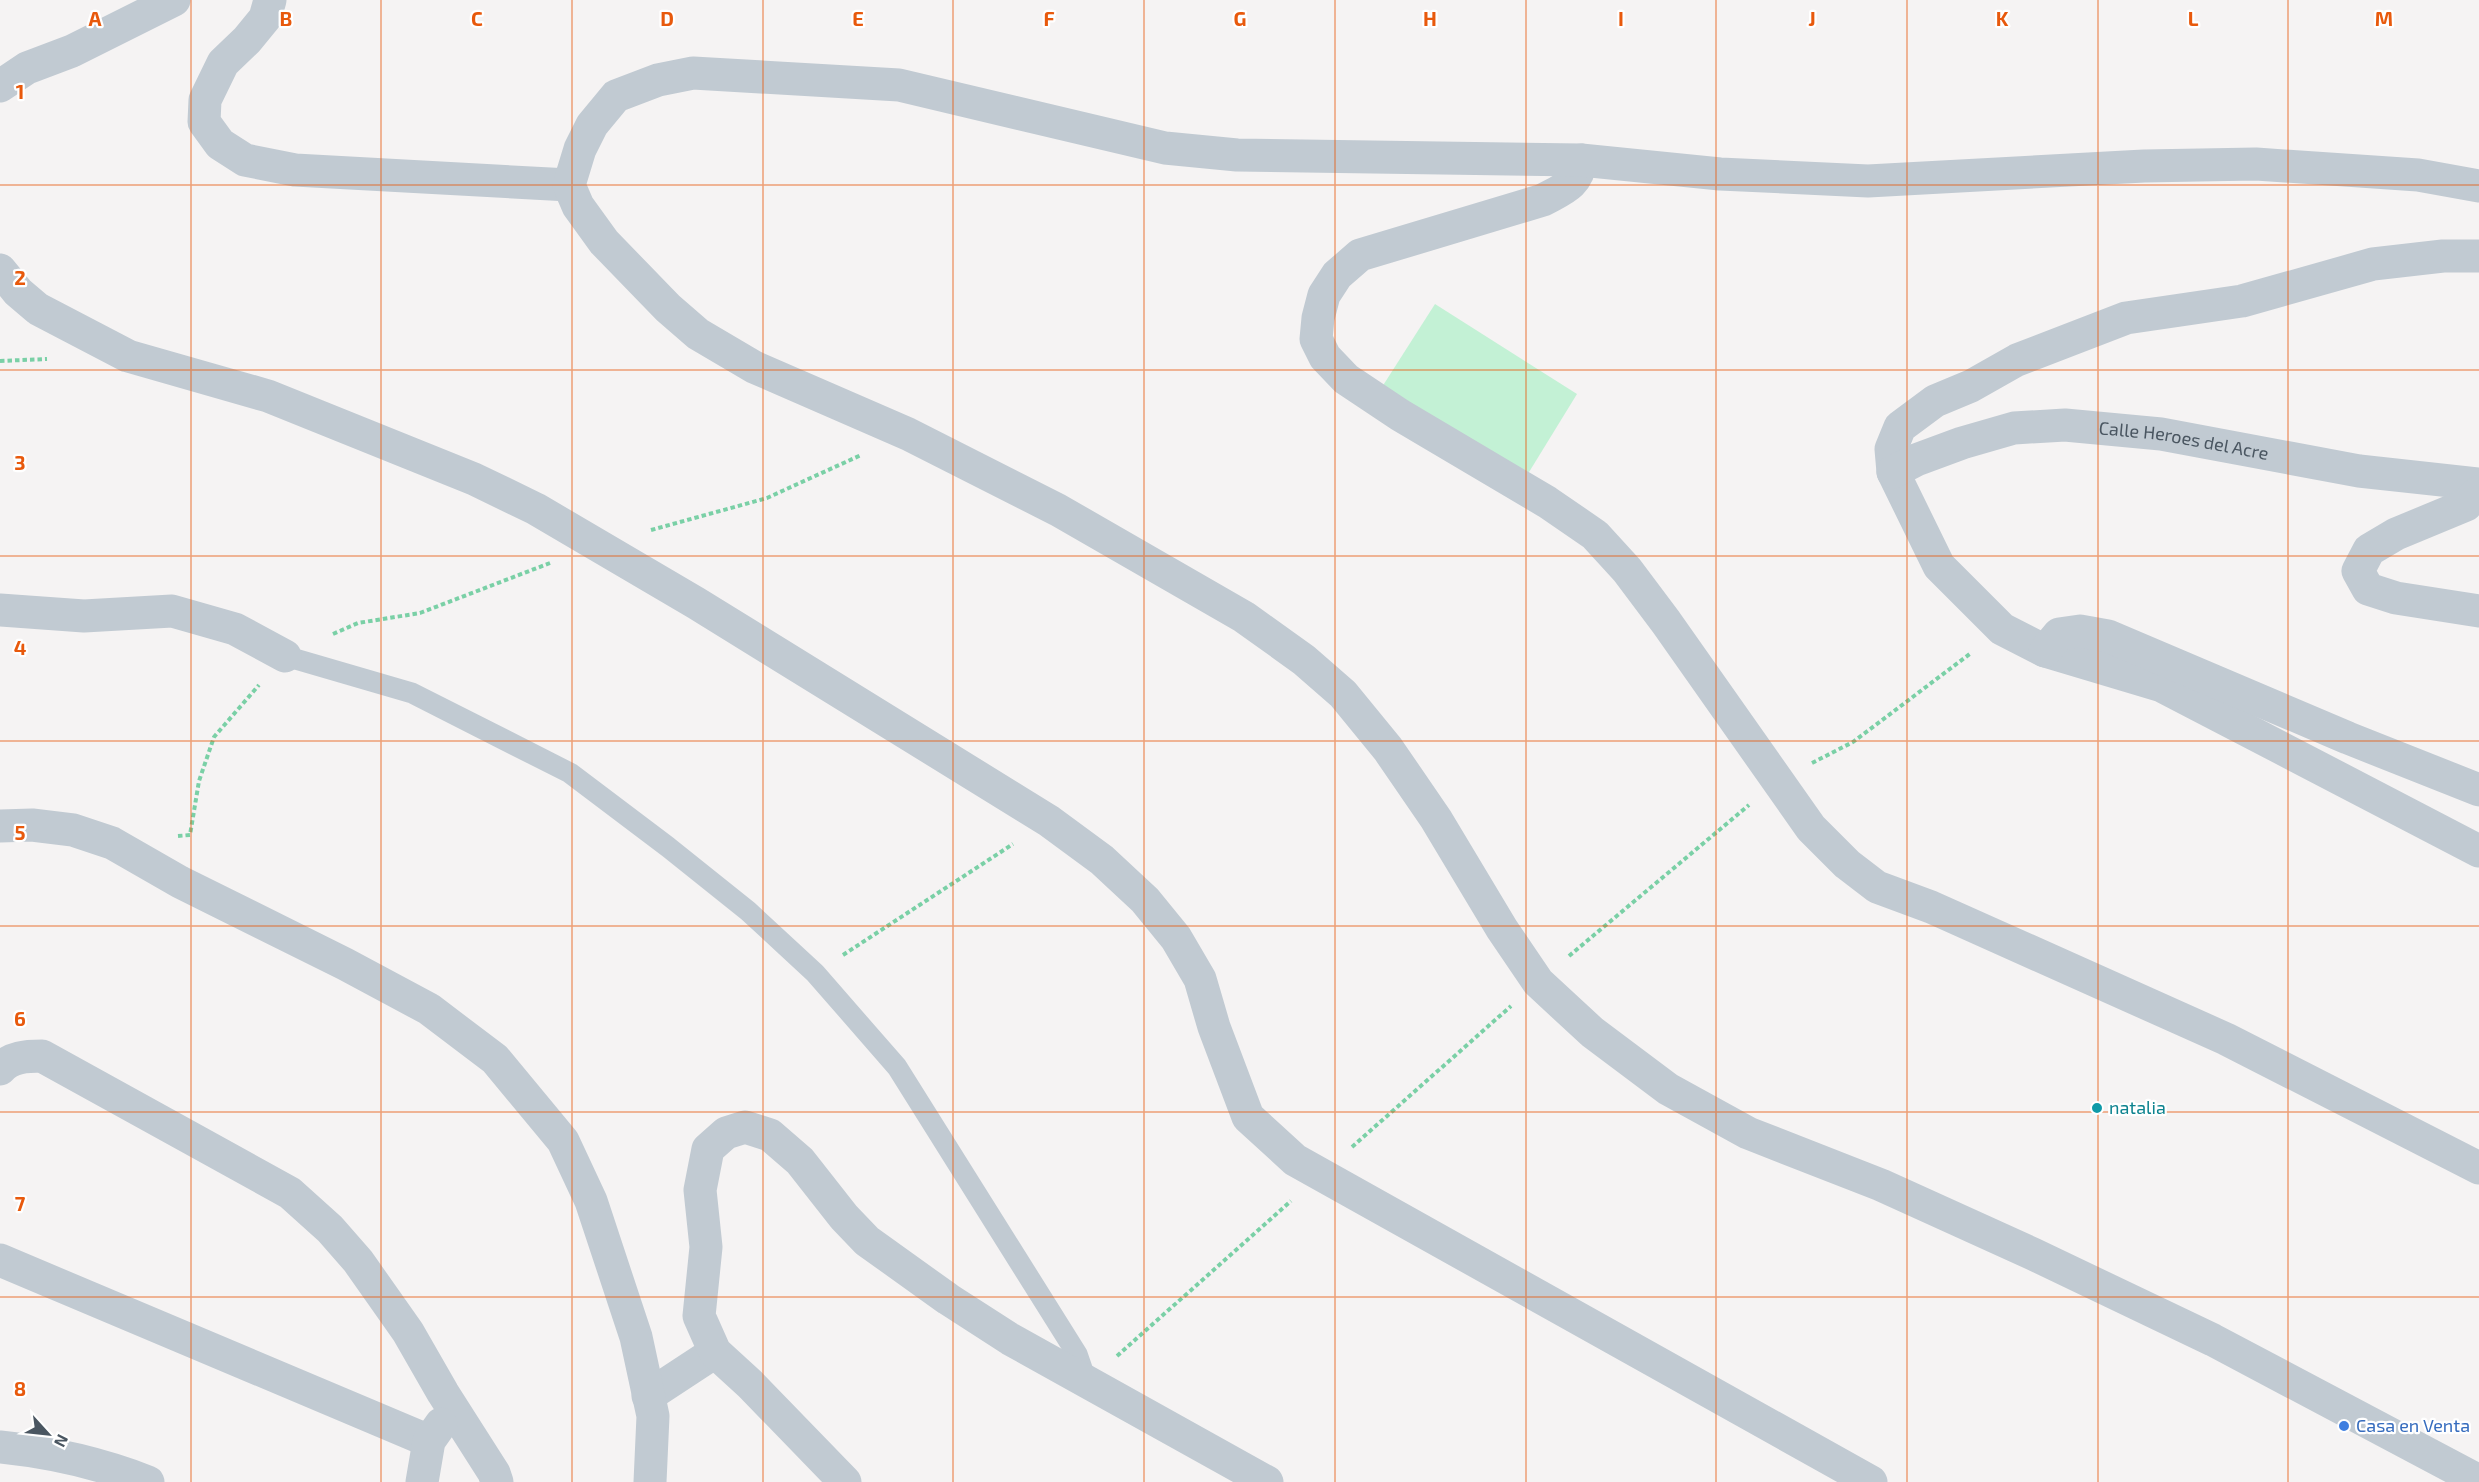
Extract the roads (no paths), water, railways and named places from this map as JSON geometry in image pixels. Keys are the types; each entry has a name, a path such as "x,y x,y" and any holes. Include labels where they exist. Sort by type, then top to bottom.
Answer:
{"street":[{"path":"0,86 27,68 72,51 174,0"},
{"path":"270,0 265,18 248,40 223,63 205,100 204,122 220,144 245,160 295,170 569,185"},
{"path":"2479,186 2418,175 2256,164 2144,166 1868,181 1720,174 1581,160 1237,155 1165,148 899,85 693,74 657,80 616,96 592,125 580,149 569,185 578,206 604,242 668,308 698,334 754,367 908,434 1058,510 1244,617 1304,660 1343,694 1388,748 1436,819 1502,929 1538,982 1592,1032 1668,1089 1748,1133 1881,1185 2213,1340 2479,1481"},
{"path":"1581,160 1579,174 1568,186 1543,200 1360,255 1337,275 1324,295 1316,339 1325,357 1346,379 1391,409 1547,502 1594,535 1627,570 1666,622 1811,828 1847,864 1877,887 1931,907 2226,1039 2479,1168"},
{"path":"2479,256 2443,256 2373,264 2242,301 2126,318 2017,360 1971,386 1935,400 1900,427 1891,449 1893,472 1939,566 2002,628 2045,651 2162,686 2479,851"},
{"path":"1,274 38,309 128,356 268,396 474,479 536,509 696,603 1049,821 1102,860 1145,900 1176,938 1200,979 1214,1027 1248,1117 1274,1144 1295,1160 1871,1482"},
{"name":"Calle Heroes del Acre","path":"1893,472 1916,460 1953,446 2014,428 2065,425 2162,434 2359,471 2479,484"},
{"path":"2479,492 2466,505 2396,534 2369,550 2358,571 2368,589 2396,598 2479,611"},
{"path":"0,610 84,616 172,611 236,629 285,656"},
{"path":"2045,651 2059,634 2080,631 2108,636 2348,738 2479,790"},
{"path":"0,826 32,825 73,830 112,843 180,882 345,964 429,1009 495,1059 563,1141 591,1201 636,1337 653,1416 650,1482"},
{"path":"0,1069 7,1062 27,1056 42,1056 290,1193 330,1228 358,1261 408,1332 452,1408 494,1473 497,1482"},
{"path":"845,1482 750,1384 715,1352 699,1316 706,1247 700,1190 708,1149 726,1133 745,1128 770,1135 800,1161 867,1241 1010,1339 1267,1482"},
{"path":"0,1260 429,1441"},
{"path":"648,1396 715,1352"},
{"path":"422,1482 429,1441 452,1408"},
{"path":"0,1447 34,1450 148,1482"}],"lane":[{"path":"285,656 412,693 570,773 668,847 748,912 815,973 897,1067 1077,1354 1087,1383"}],"place":[{"name":"natalia","path":"2097,1108"},
{"name":"Casa en Venta","path":"2344,1426"}]}
